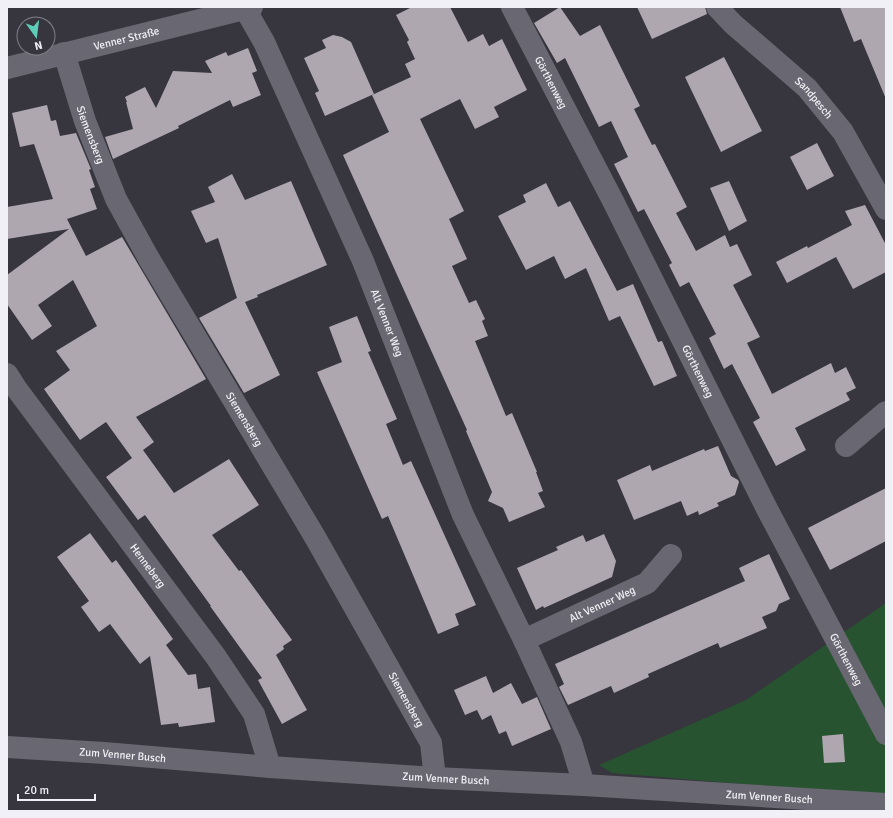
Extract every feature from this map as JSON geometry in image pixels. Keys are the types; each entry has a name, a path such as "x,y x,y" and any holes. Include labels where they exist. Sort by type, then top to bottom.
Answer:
{"street":[{"name":"Görthenweg","path":"512,7 612,199 767,509 886,734"},
{"name":"Sandpesch","path":"717,7 733,24 807,88 843,132 886,209"},
{"name":"Venner Straße","path":"7,68 247,8"},
{"name":"Alt Venner Weg","path":"247,8 264,42 363,261 463,515 524,640 571,742 584,785"},
{"name":"Siemensberg","path":"64,53 85,121 116,199 148,256 315,537 431,744 435,778"},
{"name":"Henneberg","path":"7,374 224,670 254,714 270,767"},
{"path":"846,446 886,412"},
{"name":"Alt Venner Weg","path":"524,640 647,583 672,555"},
{"name":"Zum Venner Busch","path":"7,747 435,778 584,785 886,804"}],"green space":[{"path":"886,603 886,796 612,773 599,765 746,700"}],"building":[{"path":"412,7 450,7 468,42 483,34 489,46 502,39 527,90 494,107 499,117 475,129 460,99 420,119 464,211 449,219 467,259 452,266 469,303 476,300 485,319 482,321 488,336 475,341 506,416 512,413 537,472 543,491 538,493 545,507 509,522 503,508 488,501 492,492 466,431 467,430 343,155 389,132 372,95 411,77 405,64 415,59 407,42 409,40 396,15"},
{"path":"560,7 580,36 600,25 640,106 634,109 652,145 655,144 687,207 676,213 696,251 725,235 730,247 737,244 752,275 733,285 760,337 747,343 772,394 831,363 835,373 846,367 856,388 846,393 850,400 795,428 806,450 776,466 753,422 760,418 732,364 724,369 709,338 716,334 689,282 680,287 669,265 672,263 644,209 638,212 614,164 628,157 611,121 599,127 565,58 557,63 534,23"},
{"path":"637,7 705,7 707,14 652,39"},
{"path":"840,7 886,7 886,99 861,39 854,42"},
{"path":"333,35 342,37 351,42 374,94 325,116 315,93 319,91 304,58 326,48 322,40"},
{"path":"248,48 257,71 252,73 261,95 233,107 230,100 178,126 179,128 113,159 105,137 133,129 125,97 145,87 156,108 173,71 212,73 205,61 226,52 228,56"},
{"path":"724,57 762,131 721,152 685,77"},
{"path":"47,105 51,121 56,120 60,136 76,133 91,169 89,170 95,187 90,189 97,209 67,219 86,256 122,237 206,379 136,417 154,442 143,450 174,493 229,459 259,505 212,535 239,571 241,570 292,640 283,646 284,649 276,655 307,710 282,724 258,680 262,678 211,606 145,515 138,520 106,477 132,458 106,422 80,440 44,389 70,370 56,351 97,326 73,280 38,305 52,326 32,340 7,304 7,275 69,229 7,239 7,207 53,199 34,144 20,147 12,113"},
{"path":"817,143 834,176 807,190 790,157"},
{"path":"232,174 245,200 291,181 327,265 257,295 258,297 245,302 280,375 244,393 199,318 237,298 218,238 206,243 191,211 215,202 208,187"},
{"path":"729,181 747,221 729,231 710,188"},
{"path":"546,183 558,207 570,201 617,291 633,284 658,342 662,341 677,376 654,386 620,316 609,321 586,268 565,279 554,256 526,270 498,216 526,202 523,195"},
{"path":"865,205 886,245 886,272 853,289 836,257 787,283 776,262 807,246 808,248 852,225 845,211"},
{"path":"357,316 371,351 368,352 397,419 386,424 403,465 411,461 476,605 455,614 459,625 438,634 388,516 382,519 317,372 342,362 329,327"},
{"path":"718,446 731,476 739,482 735,495 717,503 719,506 699,515 698,511 687,516 681,501 634,520 617,480 650,465 652,471 704,449 705,451"},
{"path":"886,488 886,541 830,570 808,528"},
{"path":"90,533 112,563 116,560 173,639 166,645 188,675 196,674 198,689 210,687 215,722 179,727 178,723 161,725 150,656 140,664 110,624 99,632 81,607 89,601 57,557"},
{"path":"604,534 616,561 612,577 544,608 543,606 536,610 517,568 558,550 556,547 583,535 586,542"},
{"path":"769,554 790,599 779,604 776,611 762,617 767,628 720,648 718,643 648,674 649,677 614,693 611,686 568,705 559,687 564,684 555,664 745,581 739,568"},
{"path":"486,676 493,693 511,683 522,704 537,697 551,729 512,746 506,731 499,734 491,715 482,720 477,710 465,715 454,690"},
{"path":"843,734 845,762 824,763 822,736"}]}
